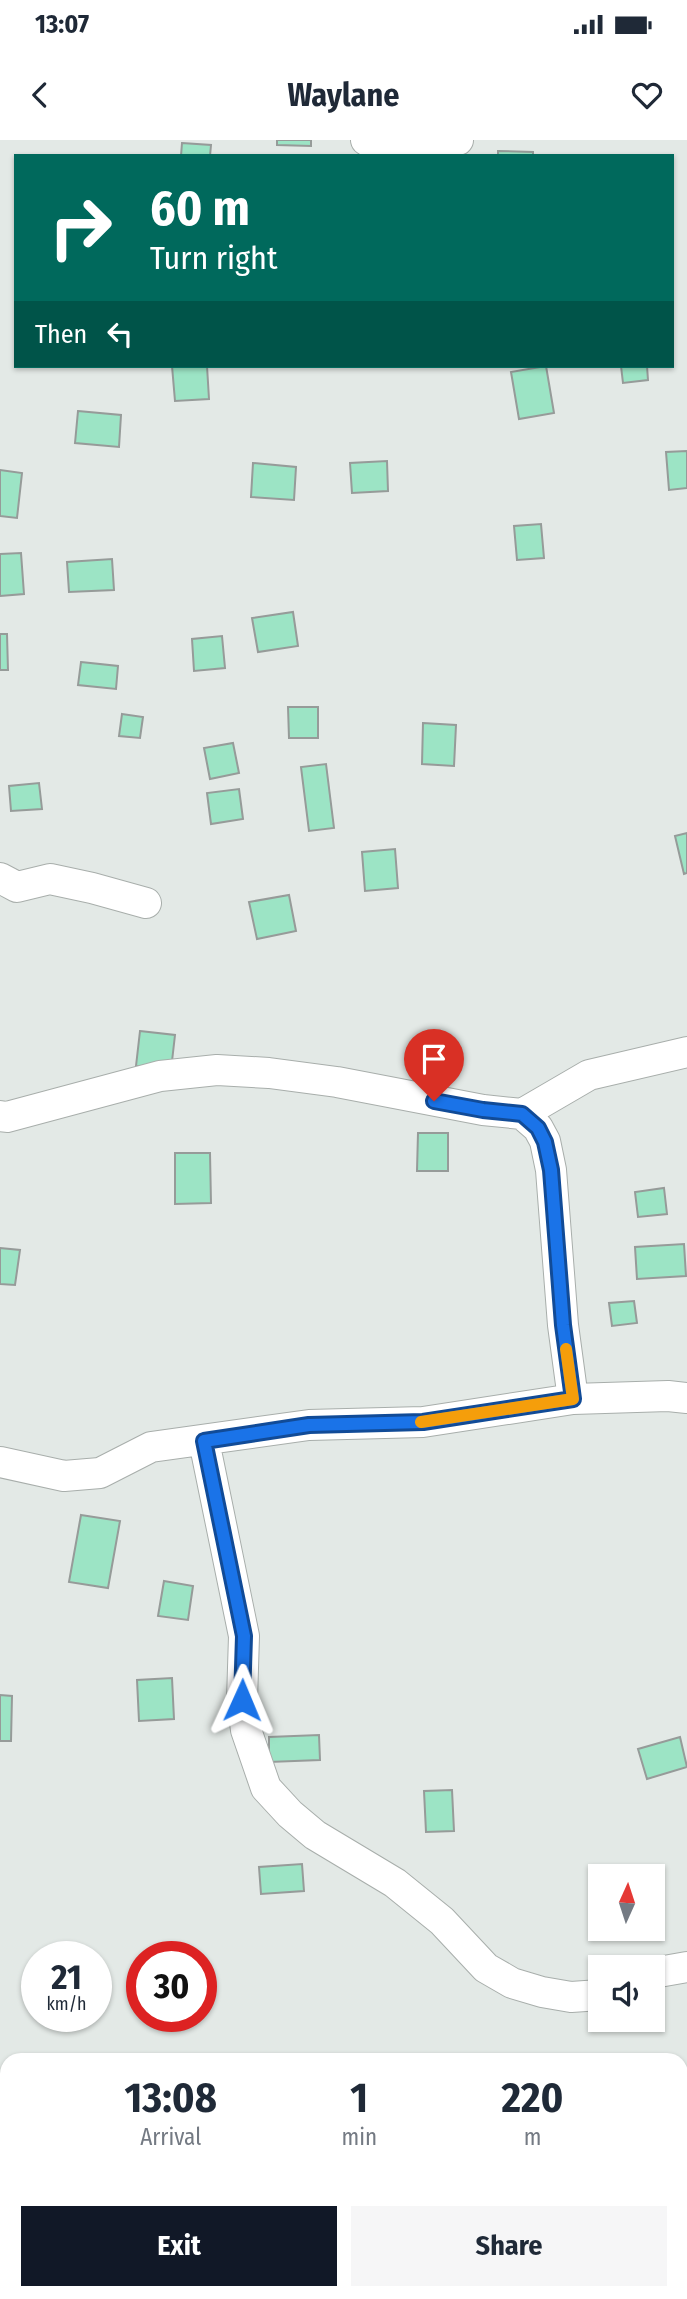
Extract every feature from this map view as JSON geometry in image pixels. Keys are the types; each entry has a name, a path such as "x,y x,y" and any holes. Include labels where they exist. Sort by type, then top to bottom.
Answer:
{"street":[{"path":"366,140 378,148 457,140"},
{"path":"0,878 17,887 50,879 146,903"},
{"path":"522,1114 589,1075 687,1052"},
{"path":"0,1116 7,1117 160,1076 217,1070 283,1074 483,1110 522,1114 538,1128 545,1142 551,1170 563,1325 573,1399"},
{"path":"0,1462 64,1476 100,1473 151,1447 309,1425 423,1422 573,1399 668,1396 687,1398"},
{"path":"204,1441 244,1636 242,1700 246,1730 266,1788 290,1814 315,1835 395,1883 442,1922 486,1968 512,1983 542,1992 571,1997 588,1996"},
{"path":"665,1971 687,1967"}],"building":[{"path":"277,140 311,140 311,146 277,145"},
{"path":"182,143 211,145 210,154 181,154"},
{"path":"498,151 533,152 533,154 498,154"},
{"path":"172,368 207,368 209,399 175,401"},
{"path":"546,368 554,413 519,419 511,372"},
{"path":"621,368 647,368 648,380 623,383"},
{"path":"78,411 121,415 119,447 75,443"},
{"path":"687,451 687,488 669,490 666,452"},
{"path":"387,461 388,491 352,493 350,463"},
{"path":"253,463 296,467 294,500 251,497"},
{"path":"0,470 22,473 17,518 0,516"},
{"path":"541,524 544,558 517,560 514,526"},
{"path":"21,553 24,594 0,596 0,554"},
{"path":"112,559 114,590 69,592 67,562"},
{"path":"293,612 298,646 258,652 252,618"},
{"path":"0,634 7,634 8,670 0,670"},
{"path":"222,636 225,668 194,671 192,639"},
{"path":"81,662 118,666 116,689 78,685"},
{"path":"288,707 318,707 318,738 289,738"},
{"path":"122,714 143,717 140,738 119,736"},
{"path":"423,723 456,725 454,766 422,764"},
{"path":"233,743 239,773 210,779 204,748"},
{"path":"326,764 334,828 309,831 301,767"},
{"path":"39,783 42,809 11,811 9,786"},
{"path":"239,789 243,819 211,824 207,793"},
{"path":"687,833 687,873 684,874 675,836"},
{"path":"395,849 398,888 365,891 362,852"},
{"path":"289,895 296,931 257,939 249,902"},
{"path":"140,1031 175,1035 171,1070 136,1066"},
{"path":"436,1044 440,1087 415,1090 411,1046"},
{"path":"418,1133 448,1133 448,1171 417,1171"},
{"path":"175,1153 210,1153 211,1203 175,1204"},
{"path":"664,1188 667,1214 638,1217 635,1192"},
{"path":"684,1244 686,1276 637,1279 635,1247"},
{"path":"0,1248 20,1250 15,1285 0,1284"},
{"path":"634,1301 637,1323 612,1326 609,1303"},
{"path":"81,1515 120,1521 108,1588 69,1582"},
{"path":"164,1581 193,1586 188,1620 158,1616"},
{"path":"172,1678 174,1719 139,1721 137,1680"},
{"path":"0,1695 12,1696 11,1741 0,1741"},
{"path":"319,1735 320,1760 269,1762 269,1737"},
{"path":"680,1737 687,1767 647,1779 638,1749"},
{"path":"452,1790 454,1831 426,1832 424,1791"},
{"path":"302,1864 304,1891 261,1894 259,1867"}],"slow traffic":[{"path":"421,1422 573,1399 566,1349"}],"route":[{"path":"242,1700 244,1636 204,1441 309,1425 423,1422 573,1399 563,1325 551,1170 545,1142 538,1128 522,1114 434,1101"}]}
